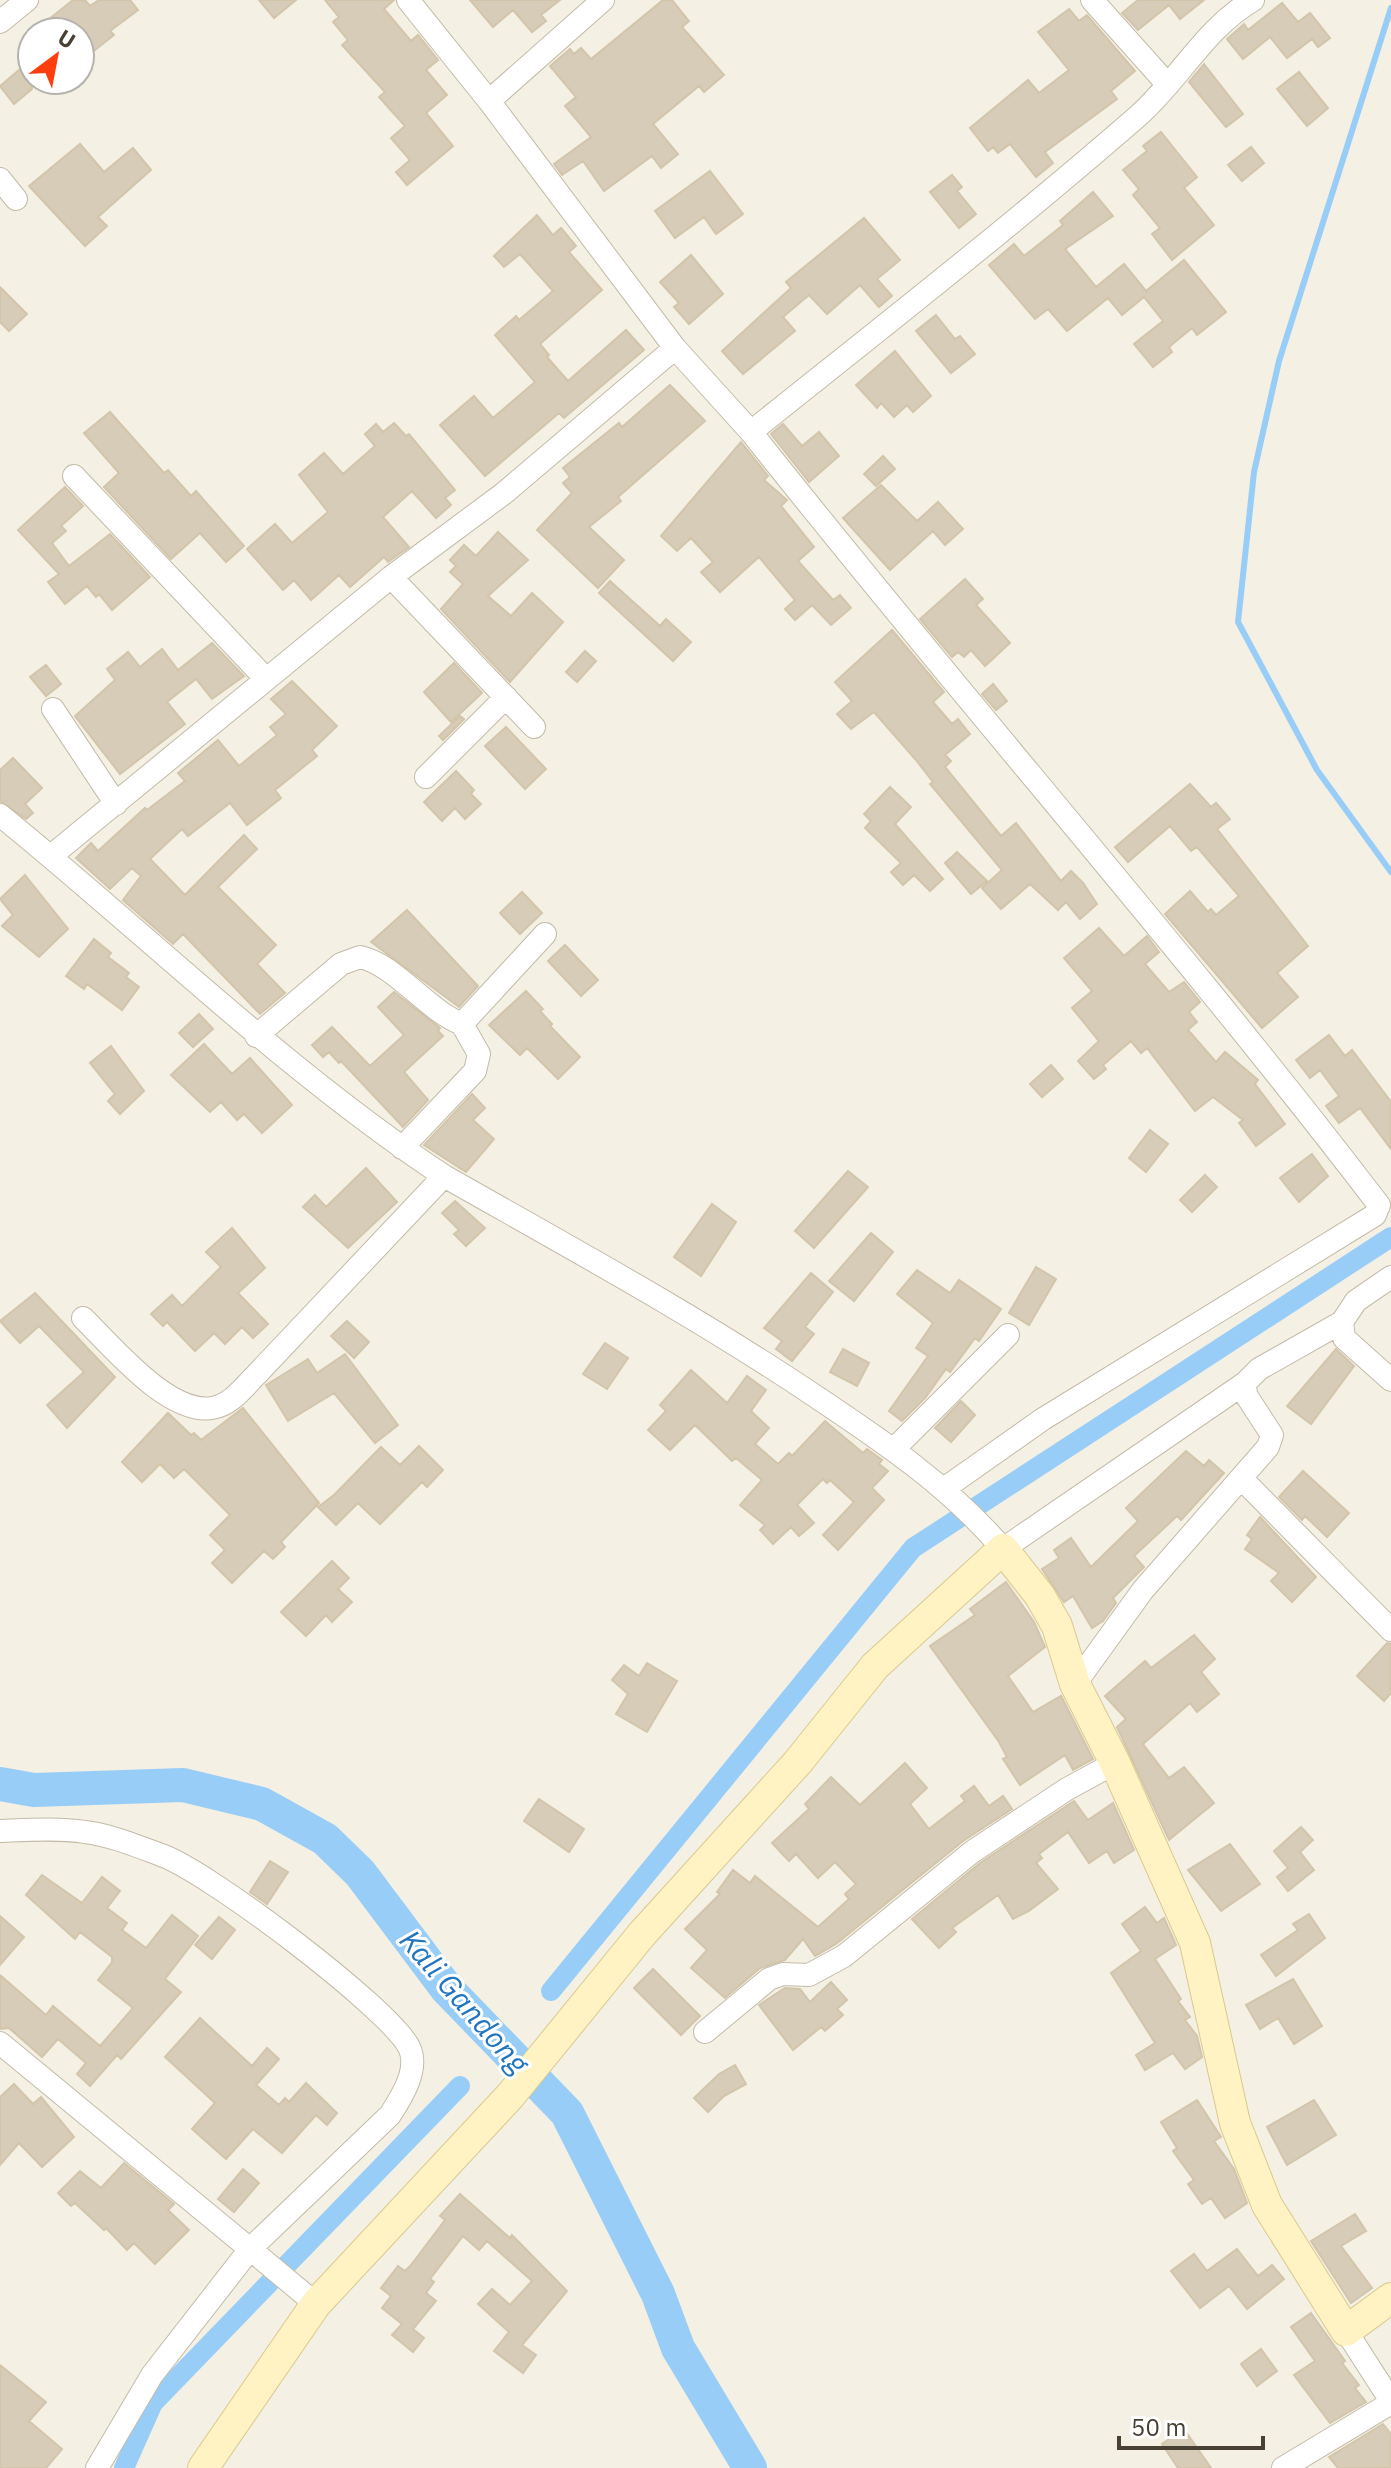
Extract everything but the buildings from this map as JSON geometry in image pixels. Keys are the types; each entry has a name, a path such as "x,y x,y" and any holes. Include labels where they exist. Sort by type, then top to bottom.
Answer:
{"street":[{"path":"0,22 27,0"},
{"path":"408,0 489,101 675,348 751,432 893,611 1167,935 1379,1205 1375,1215 1043,1419 951,1494"},
{"path":"489,101 603,0"},
{"path":"1092,0 1168,85"},
{"path":"751,432 999,234 1142,113 1202,42 1231,13 1253,0"},
{"path":"0,179 16,199"},
{"path":"51,856 235,709 266,679 391,577 503,494 675,348"},
{"path":"74,476 266,679"},
{"path":"391,577 534,727"},
{"path":"426,777 506,697"},
{"path":"53,709 116,804"},
{"path":"0,815 256,1036 402,1148 444,1176 729,1338 894,1449 951,1494 996,1541 1040,1596 1057,1626 1075,1684 1115,1763 1195,1943 1235,2123 1267,2205 1391,2402 1283,2468"},
{"path":"462,1024 545,934"},
{"path":"256,1036 341,964 360,957 377,963 431,1006 462,1024 479,1054 475,1071 402,1148"},
{"path":"83,1318 145,1379 195,1407 211,1408 230,1400 256,1375 444,1176"},
{"path":"203,2468 309,2298 510,2096 642,1934 798,1762 875,1666 996,1541 1245,1383 1259,1369 1342,1322 1356,1301 1391,1277"},
{"path":"1342,1322 1344,1338 1391,1380"},
{"path":"894,1449 1008,1335"},
{"path":"1075,1684 1143,1590 1268,1447 1272,1435 1246,1395 1245,1383"},
{"path":"1242,1479 1391,1630"},
{"path":"705,2032 769,1979 783,1974 809,1975 844,1956 972,1852 1067,1789 1115,1763"},
{"path":"0,1831 86,1832 164,1856 260,1915 392,2025 410,2050 409,2080 390,2115 152,2375 97,2468"},
{"path":"0,2043 309,2298"},
{"path":"1346,2331 1391,2298"}],"waterway":[{"path":"1391,8 1279,361 1254,472 1238,622 1317,770 1391,872"},
{"path":"551,1991 913,1548 1391,1237"},
{"name":"Kali Gandong","path":"0,1784 34,1790 183,1785 262,1804 325,1839 360,1873 447,1989 567,2113 658,2294 678,2348 750,2468"},
{"path":"124,2468 153,2403 460,2086"}]}
